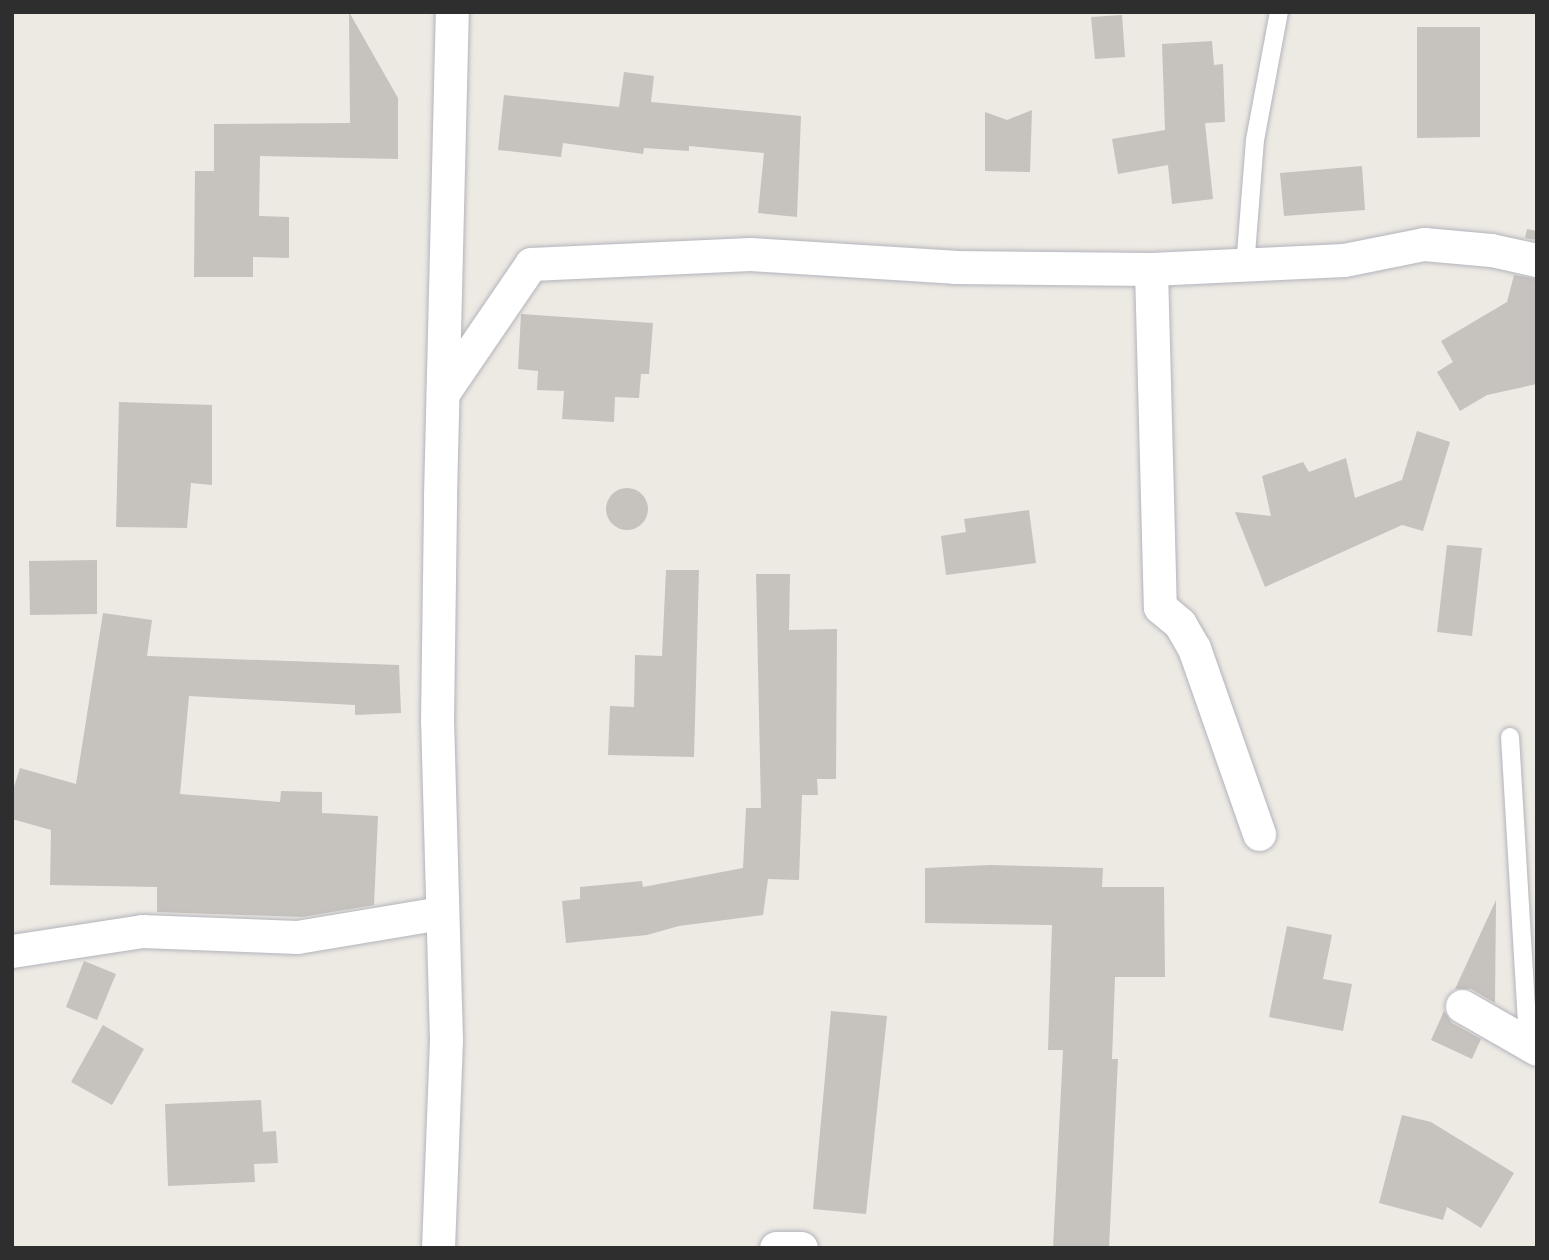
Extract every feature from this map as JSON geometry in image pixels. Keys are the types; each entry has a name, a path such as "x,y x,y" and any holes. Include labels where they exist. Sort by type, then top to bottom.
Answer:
{"street":[{"path":"438,1248 446,1040 437,721 452,12"},
{"path":"443,393 531,264 750,254 954,267 1245,267 1344,260 1424,244 1491,250 1537,260"},
{"path":"1151,269 1160,607 1180,624 1194,648 1259,834"},
{"path":"12,951 142,931 297,937 441,913"},
{"path":"1462,1006 1532,1046"},
{"path":"776,1248 800,1248"}],"lane":[{"path":"1245,267 1255,140 1279,12"},
{"path":"1510,737 1532,1046"}],"building":[{"path":"349,12 398,98 398,159 260,156 259,216 289,217 289,258 253,257 253,277 194,277 195,171 214,171 214,124 350,123"},
{"path":"1122,15 1125,57 1095,59 1091,17"},
{"path":"1417,27 1480,27 1480,137 1417,138"},
{"path":"1212,41 1214,65 1223,64 1225,122 1205,123 1213,199 1172,204 1168,165 1118,174 1112,139 1165,130 1162,44"},
{"path":"624,72 654,76 651,102 801,116 797,217 758,213 764,153 689,146 689,151 644,148 643,154 563,143 561,157 498,150 504,95 619,107"},
{"path":"1032,110 1030,172 985,171 985,112 1007,120"},
{"path":"1362,166 1365,210 1284,216 1280,173"},
{"path":"1527,229 1537,231 1537,240 1525,238"},
{"path":"1514,275 1537,279 1537,384 1487,395 1460,411 1437,372 1453,362 1441,341 1507,302"},
{"path":"521,314 653,323 649,374 641,374 639,398 615,397 614,422 562,419 564,391 537,390 538,371 518,369"},
{"path":"119,402 212,405 212,485 191,483 187,528 116,527"},
{"path":"1417,431 1450,442 1423,531 1402,525 1265,587 1235,512 1271,516 1262,476 1303,462 1309,472 1346,458 1355,498 1402,480"},
{"path":"627,488 642,494 648,509 642,524 627,530 612,524 606,509 612,494"},
{"path":"1029,510 1036,563 946,575 941,536 966,532 964,519"},
{"path":"1447,545 1482,548 1472,636 1437,632"},
{"path":"97,560 97,614 30,615 29,561"},
{"path":"666,570 699,570 694,757 608,755 610,706 634,707 635,655 662,656"},
{"path":"756,574 790,574 789,630 837,629 836,779 817,779 818,795 802,795 799,880 768,879 763,915 679,926 647,935 566,943 562,901 580,899 580,887 642,881 643,887 743,868 746,808 761,808"},
{"path":"103,613 152,620 147,656 399,665 401,713 355,715 355,705 189,696 180,794 280,802 281,791 322,792 322,813 378,816 374,905 302,917 157,912 157,887 50,885 51,830 12,819 12,793 20,768 76,784"},
{"path":"990,865 1103,868 1102,887 1164,887 1165,977 1115,977 1112,1059 1118,1059 1109,1248 1053,1248 1063,1050 1048,1050 1052,925 925,923 925,868"},
{"path":"1496,900 1495,1003 1471,989 1455,989"},
{"path":"1287,926 1332,935 1323,979 1352,984 1343,1031 1269,1017"},
{"path":"84,961 116,974 97,1020 66,1007"},
{"path":"831,1011 887,1016 866,1214 813,1209"},
{"path":"1444,1011 1452,1023 1481,1039 1472,1059 1431,1040"},
{"path":"103,1025 144,1049 112,1105 71,1082"},
{"path":"261,1100 263,1132 276,1131 278,1163 254,1164 255,1182 168,1186 165,1104"},
{"path":"1402,1115 1431,1122 1514,1173 1481,1228 1447,1207 1443,1220 1379,1203"}]}
